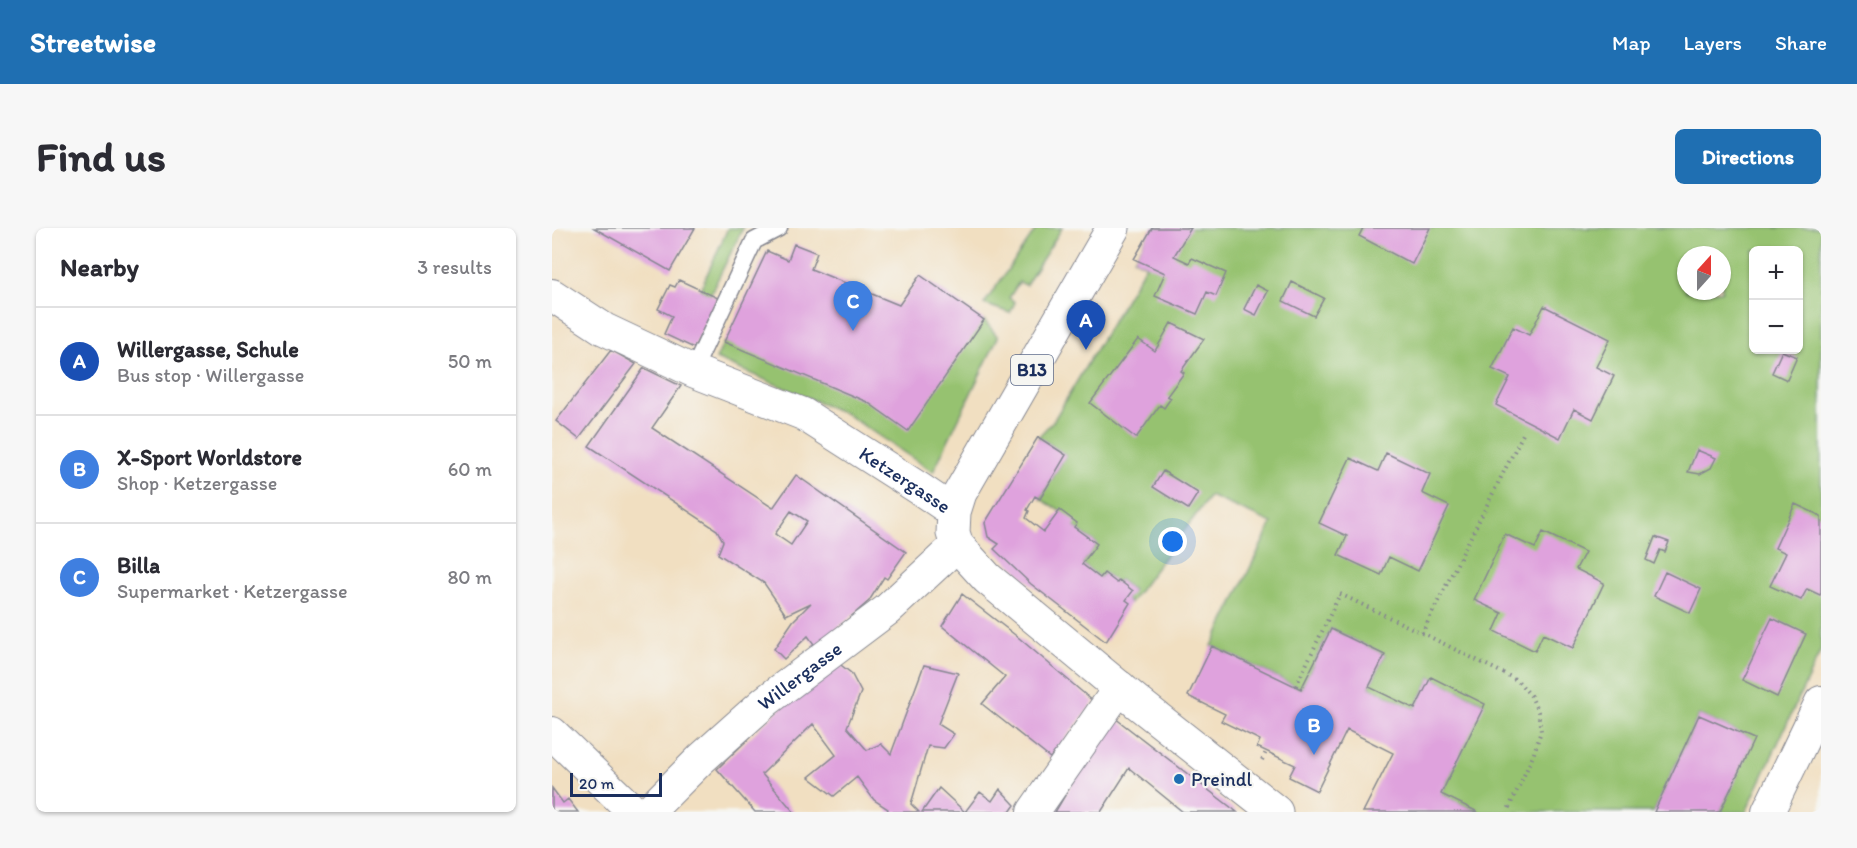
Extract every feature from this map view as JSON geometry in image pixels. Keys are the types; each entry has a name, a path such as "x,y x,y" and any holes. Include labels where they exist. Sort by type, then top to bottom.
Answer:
{"main road":[{"name":"B13","path":"954,512 960,493 1113,228"},
{"name":"Ketzergasse","path":"954,512 953,533 957,545"},
{"path":"957,545 987,578 1276,812"}],"street":[{"name":"Ketzergasse","path":"552,295 604,329 693,371 803,414 954,512"},
{"name":"Willergasse","path":"648,812 701,759 766,701 887,610 957,545"},
{"path":"1033,812 1120,687"},
{"path":"1768,812 1821,702"},
{"path":"552,733 634,812"}],"lane":[{"path":"693,371 754,240 779,228"}],"path":[{"path":"1422,633 1523,434"},
{"path":"1296,686 1340,594 1517,680 1531,696 1538,712 1541,731 1533,756 1507,812"}],"green space":[{"path":"728,228 743,228 710,295 700,290"},
{"path":"1037,228 1062,228 1026,285 1019,282 1009,298 1015,302 1010,313 984,304"},
{"path":"1153,228 1821,228 1821,650 1746,812 1720,812 1753,739 1699,715 1654,812 1478,812 1441,794 1484,703 1431,677 1415,709 1369,687 1385,655 1331,629 1301,689 1212,646 1272,523 1210,496 1130,603 1126,600 1133,590 1119,580 1117,583 1104,573 1100,578 1082,564 1097,544 1074,527 1060,510 1040,499 1066,455 1038,437 1054,420 1146,265 1134,259"},
{"path":"984,320 998,337 933,472 846,414 716,359 724,342"}],"building":[{"path":"594,228 695,228 670,271"},
{"path":"1152,228 1191,228 1174,256 1189,263 1192,258 1226,273 1216,296 1207,292 1197,314 1155,296 1165,273 1134,259"},
{"path":"1363,228 1430,228 1412,264 1359,236"},
{"path":"794,244 817,253 811,269 899,305 920,275 984,320 908,431 867,402 724,342 767,251 788,260"},
{"path":"679,280 718,298 694,348 664,334 672,316 658,309 670,285 675,287"},
{"path":"1292,282 1324,298 1314,316 1283,301"},
{"path":"1256,285 1268,291 1256,315 1244,309"},
{"path":"1544,306 1610,339 1596,367 1614,376 1593,419 1574,409 1560,438 1496,405 1510,377 1492,369 1513,327 1529,335"},
{"path":"1171,323 1204,339 1181,371 1184,373 1167,396 1171,398 1164,408 1160,405 1136,438 1090,403 1138,339 1155,351"},
{"path":"611,350 636,364 579,439 556,421"},
{"path":"1781,354 1797,357 1787,380 1772,373"},
{"path":"644,368 681,386 652,428 773,508 796,475 906,552 887,579 884,577 869,601 816,647 808,636 784,659 774,649 793,621 811,603 786,615 764,583 718,554 723,541 717,530 589,446","holes":["791,511 807,521 791,545 775,534"]},
{"path":"1038,437 1066,455 1040,499 1035,496 1027,510 1029,511 1026,518 1044,532 1060,510 1077,523 1074,527 1097,544 1082,564 1100,578 1104,573 1117,583 1119,580 1133,591 1126,600 1130,603 1106,642 1031,584 994,549 999,544 988,537 985,523"},
{"path":"1697,450 1716,458 1711,468 1700,474 1688,472"},
{"path":"1386,453 1430,474 1422,493 1449,506 1418,571 1389,557 1381,575 1338,555 1347,536 1319,523 1350,458 1378,471"},
{"path":"1163,471 1198,493 1188,509 1153,487"},
{"path":"1795,504 1821,516 1821,593 1820,595 1807,589 1801,600 1770,586 1786,553 1775,548"},
{"path":"1543,532 1585,552 1576,569 1604,583 1573,648 1543,634 1535,651 1494,631 1502,613 1474,600 1505,534 1535,548"},
{"path":"1655,537 1669,542 1665,552 1660,550 1654,564 1646,560"},
{"path":"1665,572 1701,589 1690,613 1654,596"},
{"path":"962,594 1019,638 1094,702 1050,758 982,704 1005,677 942,626"},
{"path":"1772,618 1806,634 1777,697 1742,680"},
{"path":"1331,629 1385,655 1369,687 1415,709 1431,677 1485,704 1441,794 1478,812 1363,812 1393,753 1347,730 1317,791 1289,777 1295,765 1257,747 1260,740 1221,721 1225,714 1188,696 1212,646 1301,689"},
{"path":"837,662 851,673 861,692 847,727 867,750 881,744 891,754 924,665 958,673 938,724 954,734 944,748 928,746 911,804 919,812 887,812 888,809 874,800 857,777 834,796 809,777 836,755 813,724 762,774 794,812 755,812 717,769 791,698"},
{"path":"1699,715 1754,739 1720,812 1654,812"},
{"path":"1115,718 1237,812 1183,812 1129,768 1101,812 1055,812"},
{"path":"552,788 563,803 568,799 578,812 552,812"},
{"path":"939,788 965,812 922,812"},
{"path":"1000,789 1015,805 1010,812 965,812 980,792 992,801"}],"place":[{"name":"Billa","path":"853,331"},
{"name":"Willergasse, Schule","path":"1086,350"},
{"name":"X-Sport Worldstore","path":"1314,755"},
{"name":"Preindl","path":"1179,779"}]}
